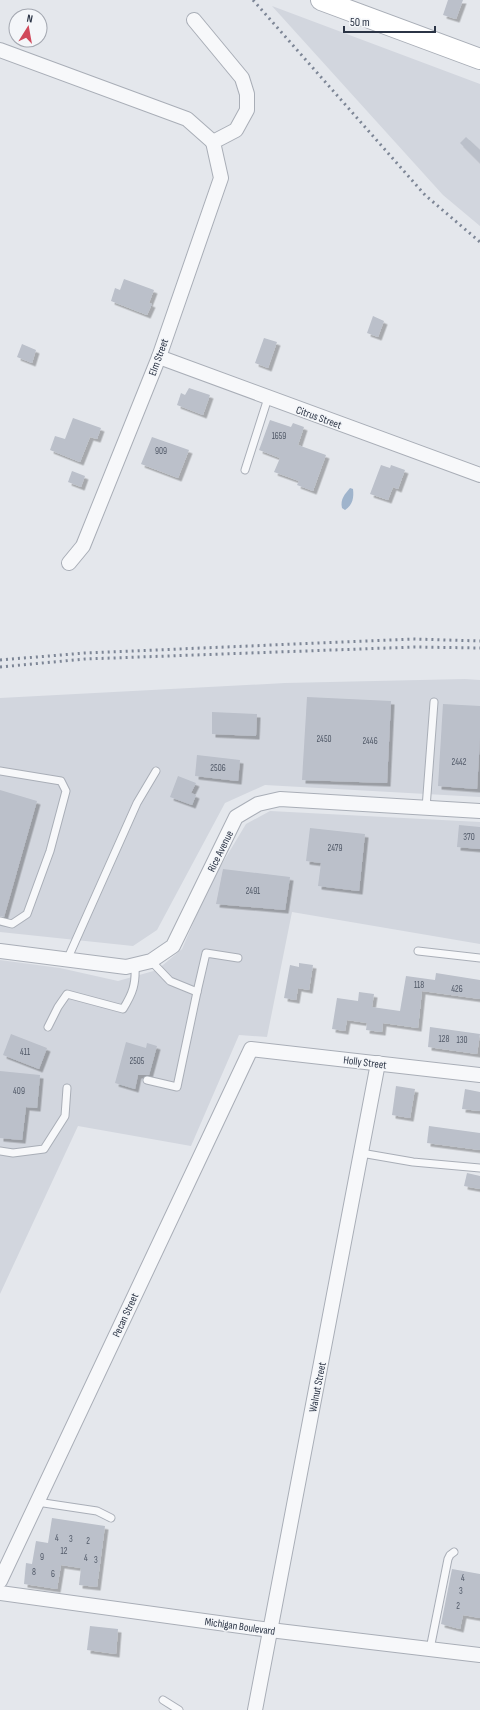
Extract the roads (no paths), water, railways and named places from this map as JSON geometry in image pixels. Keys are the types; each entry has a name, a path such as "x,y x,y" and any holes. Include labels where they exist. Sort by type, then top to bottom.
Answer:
{"main road":[{"path":"321,0 340,5 480,59"}],"street":[{"path":"0,50 187,119 213,142 236,130 247,110 247,94 242,78 194,20"},
{"name":"Elm Street","path":"69,563 84,546 159,357 221,178 213,142"},
{"name":"Citrus Street","path":"159,357 480,476"},
{"name":"Rice Avenue","path":"0,951 126,967 151,961 173,946 236,817 258,804 280,799 480,811"},
{"name":"Holly Street","path":"251,1049 480,1075"},
{"name":"Pecan Street","path":"0,1581 251,1049"},
{"name":"Walnut Street","path":"255,1710 378,1064"},
{"name":"Michigan Boulevard","path":"0,1593 270,1630 480,1655"}],"lane":[{"path":"245,470 268,398"},
{"path":"426,808 434,702"},
{"path":"0,771 61,781 66,791 50,851 27,914 12,924 0,921"},
{"path":"67,960 137,803 156,771"},
{"path":"418,951 480,958"},
{"path":"147,1080 177,1087 206,953 238,958"},
{"path":"151,961 170,981 197,992"},
{"path":"48,1027 58,1007 67,994 124,1009 133,993 136,978 135,965"},
{"path":"0,1152 13,1153 44,1149 65,1116 67,1088"},
{"path":"361,1153 414,1162 480,1168"},
{"path":"37,1502 98,1511 111,1518"},
{"path":"430,1649 448,1559 450,1554 454,1552"},
{"path":"163,1700 179,1710"}],"water":[{"path":"350,488 353,489 353,498 350,506 345,510 342,508 343,497"}],"railway":[{"path":"253,0 425,195 480,242"},
{"path":"0,660 85,653 413,639 480,641"},
{"path":"0,667 85,659 415,647 480,648"}]}
